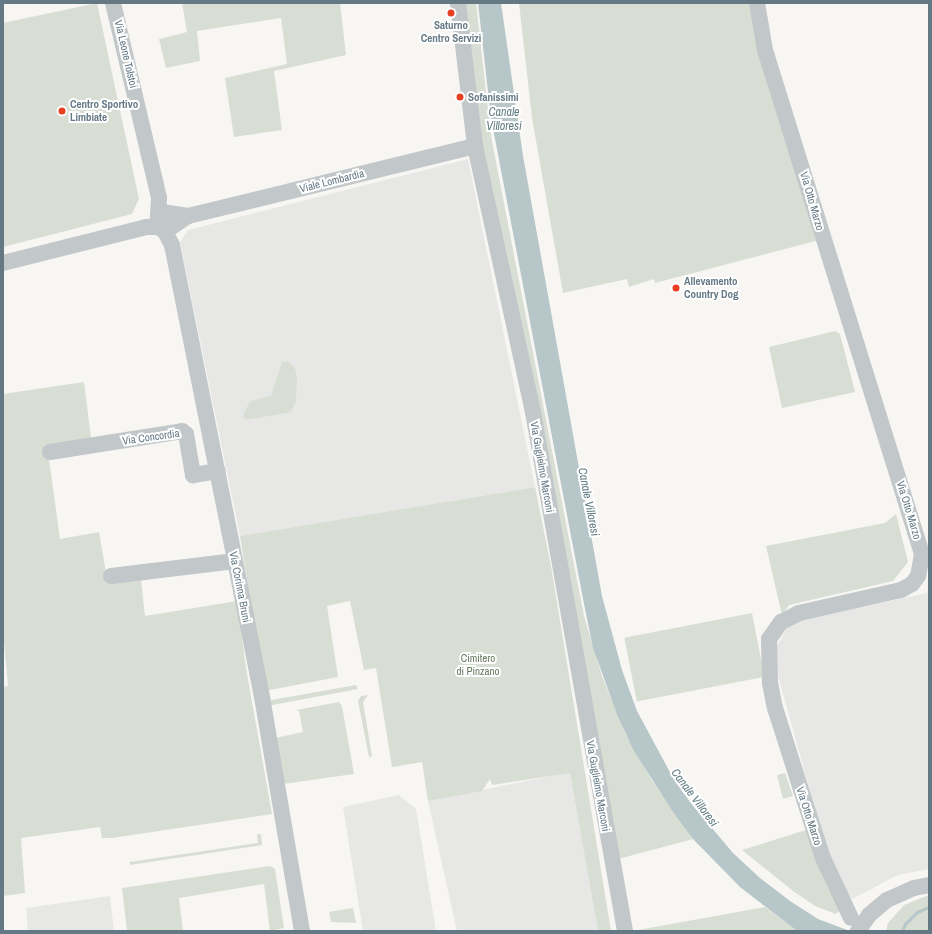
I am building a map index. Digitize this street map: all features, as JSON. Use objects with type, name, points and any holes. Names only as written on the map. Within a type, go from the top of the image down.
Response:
[{"type":"street","name":"Via Leone Tolstoi","points":[[113,3],[159,198],[166,221]]},
{"type":"street","name":"Via Guglielmo Marconi","points":[[458,3],[475,146],[535,426],[564,598],[625,931]]},
{"type":"street","name":"Via Otto Marzo","points":[[757,3],[765,50],[926,553],[918,576],[912,584],[901,590],[798,613],[781,622],[769,639],[770,683],[775,708],[823,858],[855,924]]},
{"type":"street","name":"Viale Lombardia","points":[[3,263],[166,221],[475,146]]},
{"type":"street","name":"Via Corinna Bruni","points":[[166,221],[218,471],[235,561],[288,847],[300,931]]},
{"type":"street","name":"Via Concordia","points":[[50,452],[182,431],[186,434],[193,475],[218,471]]},
{"type":"street","points":[[111,576],[235,561]]},
{"type":"street","points":[[855,924],[887,900],[914,888],[929,884]]},
{"type":"shaded area","points":[[468,159],[535,487],[240,536],[180,242],[188,230]]},
{"type":"shaded area","points":[[929,586],[929,869],[898,875],[852,899],[840,887],[819,823],[776,669],[775,649],[790,623],[927,593]]},
{"type":"shaded area","points":[[570,772],[598,931],[457,931],[428,801]]},
{"type":"shaded area","points":[[399,795],[416,809],[436,931],[363,931],[343,807]]},
{"type":"shaded area","points":[[110,896],[114,931],[28,931],[26,908]]},
{"type":"green space","name":"Centro Sportivo Limbiate","points":[[97,3],[139,199],[132,214],[3,247],[3,23]]},
{"type":"green space","points":[[182,3],[340,3],[346,55],[274,71],[282,130],[234,137],[225,78],[287,64],[281,18],[197,31],[200,61],[166,68],[159,39],[187,32]]},
{"type":"green space","points":[[463,3],[476,3],[491,136],[584,616],[602,676],[626,735],[653,782],[693,839],[622,858],[619,858],[482,157]]},
{"type":"green space","points":[[519,3],[752,3],[816,241],[655,283],[654,279],[629,287],[627,279],[563,293],[532,118]]},
{"type":"green space","points":[[835,331],[840,334],[855,392],[782,408],[769,347]]},
{"type":"green space","points":[[288,361],[295,368],[297,378],[296,401],[291,412],[245,420],[243,416],[250,401],[271,396],[282,362]]},
{"type":"green space","points":[[84,382],[91,438],[49,459],[60,539],[99,532],[107,578],[141,580],[145,616],[237,601],[246,668],[272,814],[112,838],[102,838],[100,827],[21,838],[25,893],[3,896],[3,687],[8,686],[3,631],[3,394]]},
{"type":"green space","name":"Cimitero di Pinzano","points":[[535,487],[551,566],[611,931],[598,931],[570,773],[492,785],[490,779],[482,791],[428,801],[422,762],[392,767],[376,668],[364,670],[350,601],[327,606],[338,677],[265,691],[240,536]]},
{"type":"green space","points":[[896,514],[908,562],[893,581],[789,605],[782,615],[766,546],[885,523]]},
{"type":"green space","points":[[752,613],[764,677],[637,702],[624,638]]},
{"type":"green space","points":[[356,685],[358,689],[267,706],[266,701]]},
{"type":"green space","points":[[368,695],[363,702],[372,756],[369,757],[358,701],[361,696]]},
{"type":"green space","points":[[339,702],[342,706],[354,774],[283,784],[275,738],[303,732],[299,711],[296,710]]},
{"type":"green space","points":[[785,773],[793,796],[783,799],[777,775]]},
{"type":"green space","points":[[806,830],[828,888],[838,902],[840,909],[836,914],[815,906],[793,891],[742,850]]},
{"type":"green space","points":[[257,834],[261,834],[262,845],[130,865],[130,862],[258,843]]},
{"type":"green space","points":[[270,866],[275,869],[284,928],[270,931],[264,884],[179,898],[183,931],[127,931],[122,888]]},
{"type":"green space","points":[[929,895],[929,931],[886,931],[888,923],[904,905]]},
{"type":"green space","points":[[765,907],[797,931],[638,930]]},
{"type":"green space","points":[[353,908],[356,923],[331,922],[329,912]]},
{"type":"water","name":"Canale Villoresi","points":[[478,3],[501,3],[523,156],[602,596],[622,670],[637,711],[672,776],[690,802],[733,853],[760,878],[790,901],[818,919],[850,931],[797,931],[740,887],[693,839],[673,812],[634,751],[618,717],[593,648],[585,609],[491,118]]},
{"type":"waterway","points":[[902,931],[905,924],[917,912],[929,907]]},
{"type":"place","name":"Saturno Centro Servizi","points":[[451,13]]},
{"type":"place","name":"Sofanissimi","points":[[460,97]]},
{"type":"place","name":"Centro Sportivo Limbiate","points":[[62,111]]},
{"type":"place","name":"Allevamento Country Dog","points":[[676,288]]}]
